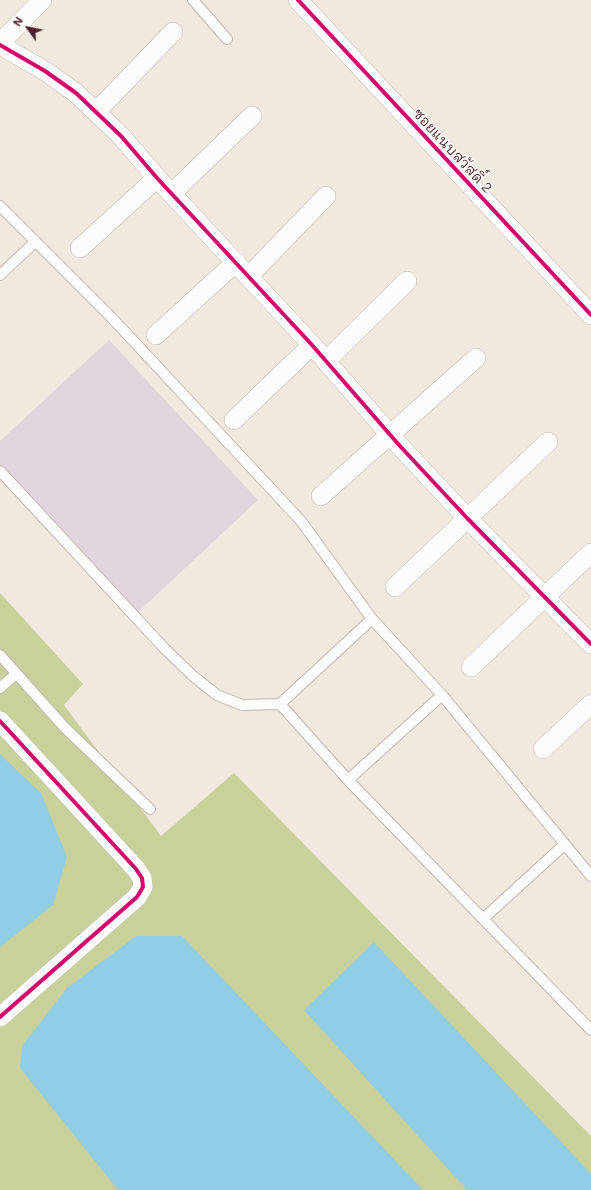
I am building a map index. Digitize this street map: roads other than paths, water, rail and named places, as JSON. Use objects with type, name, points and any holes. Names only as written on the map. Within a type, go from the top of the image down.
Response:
[{"type":"street","points":[[42,0],[0,44],[45,70],[76,93],[121,136],[157,178],[312,345],[390,436],[467,518],[514,564],[544,598],[591,644]]},
{"type":"street","name":"ซอยแนบสวัสดิ์ 2","points":[[298,0],[591,315]]},
{"type":"street","points":[[96,112],[174,32]]},
{"type":"street","points":[[172,193],[252,116]]},
{"type":"street","points":[[80,248],[157,178]]},
{"type":"street","points":[[249,276],[326,196]]},
{"type":"street","points":[[156,335],[236,262]]},
{"type":"street","points":[[326,361],[407,281]]},
{"type":"street","points":[[234,420],[312,345]]},
{"type":"street","points":[[322,496],[476,358]]},
{"type":"street","points":[[395,587],[548,442]]},
{"type":"street","points":[[471,667],[591,553]]},
{"type":"street","points":[[543,749],[591,704]]},
{"type":"street","points":[[0,721],[136,869],[142,878],[143,887],[137,897],[0,1017]]},
{"type":"lane","points":[[193,0],[227,39]]},
{"type":"lane","points":[[0,206],[112,318],[301,520],[372,619],[442,695],[591,876]]},
{"type":"lane","points":[[0,275],[35,242]]},
{"type":"lane","points":[[0,471],[165,649],[192,676],[217,695],[242,704],[280,704],[372,619]]},
{"type":"lane","points":[[0,655],[65,728],[150,809]]},
{"type":"lane","points":[[0,688],[16,674]]},
{"type":"lane","points":[[348,780],[442,695]]},
{"type":"lane","points":[[280,704],[348,780],[484,918],[591,1030]]},
{"type":"lane","points":[[484,918],[564,845]]},
{"type":"water","points":[[0,754],[41,793],[67,857],[53,905],[0,947]]},
{"type":"water","points":[[136,936],[182,936],[423,1190],[118,1190],[20,1068],[22,1046],[67,988]]},
{"type":"water","points":[[374,942],[591,1174],[591,1190],[467,1190],[304,1010]]}]
